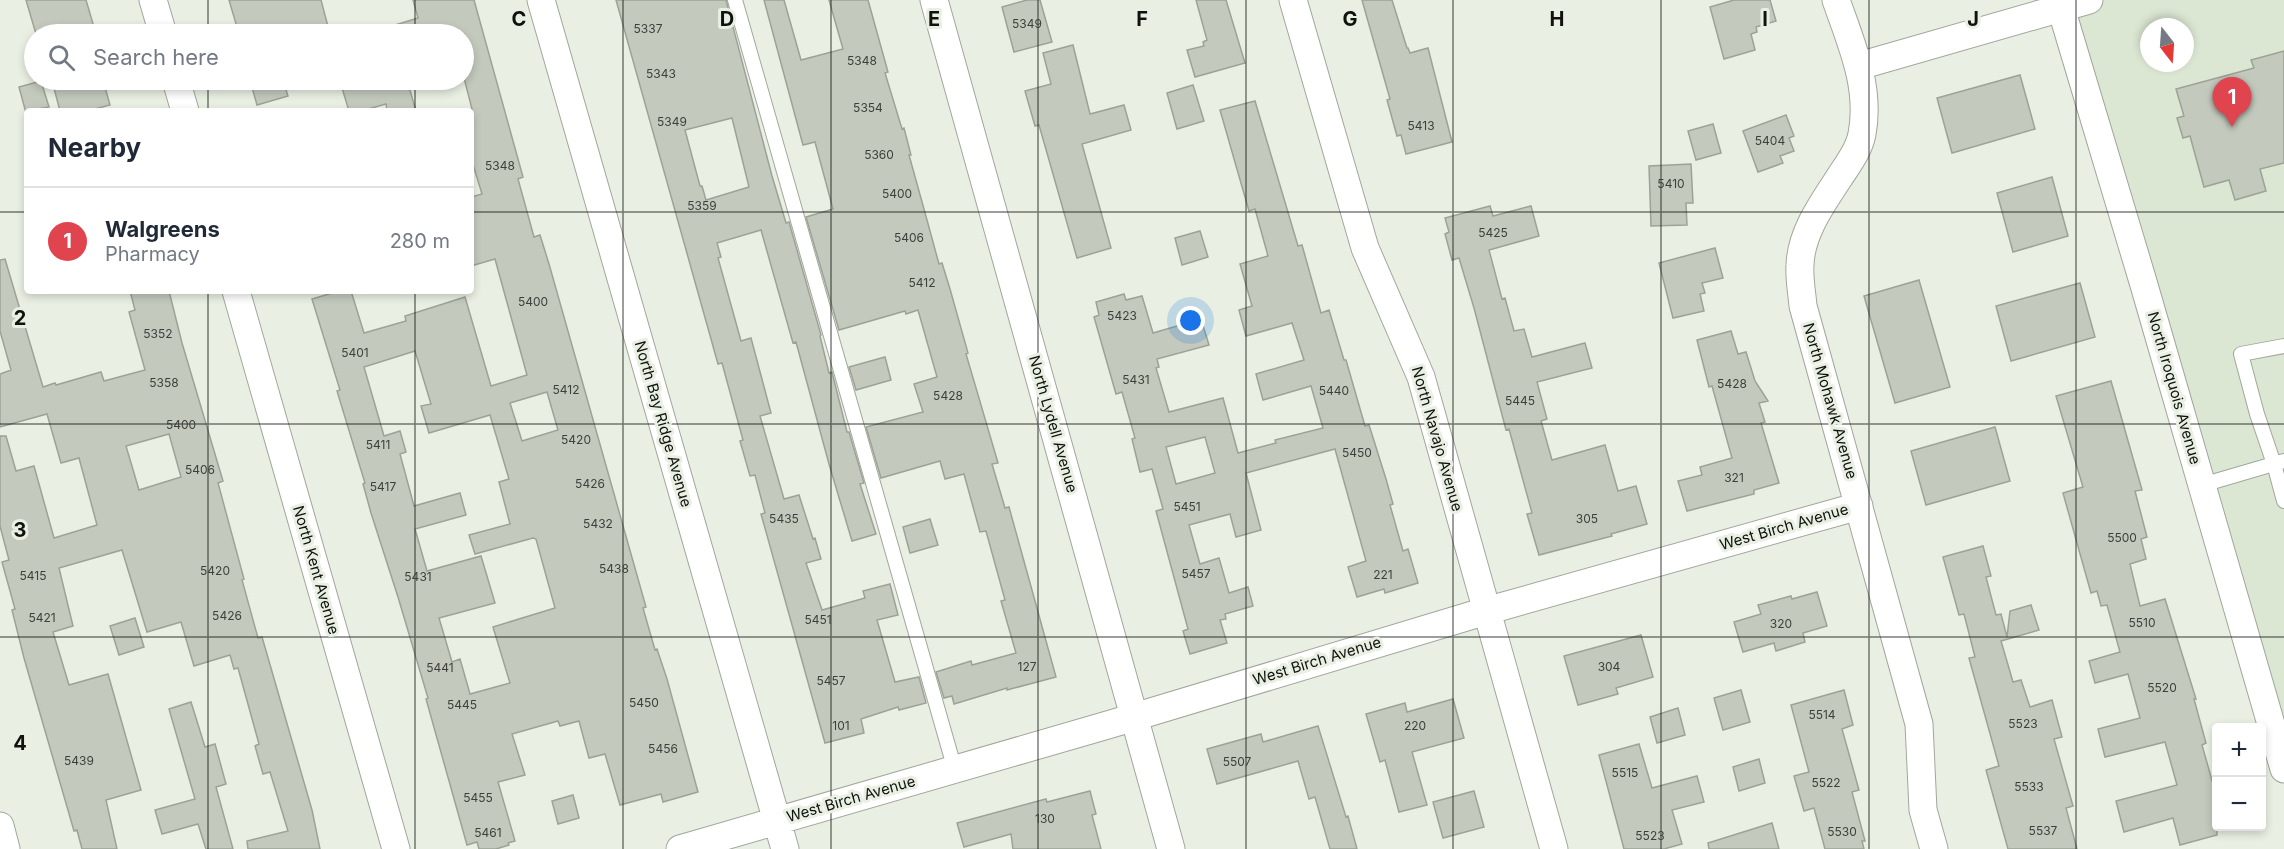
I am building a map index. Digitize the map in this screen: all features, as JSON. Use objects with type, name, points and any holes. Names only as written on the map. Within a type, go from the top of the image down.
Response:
[{"type":"street","points":[[153,0],[160,24]]},
{"type":"street","name":"North Bay Ridge Avenue","points":[[541,0],[785,849]]},
{"type":"street","name":"North Lydell Avenue","points":[[934,0],[1171,849]]},
{"type":"street","name":"North Navajo Avenue","points":[[1293,0],[1365,248],[1421,377],[1554,849]]},
{"type":"street","name":"North Mohawk Avenue","points":[[1836,0],[1859,66],[1863,88],[1864,118],[1858,148],[1821,206],[1806,236],[1800,265],[1803,306],[1919,724],[1923,810],[1934,849]]},
{"type":"street","points":[[1859,66],[2089,0]]},
{"type":"street","name":"North Iroquois Avenue","points":[[2061,8],[2284,769]]},
{"type":"street","points":[[179,90],[184,108]]},
{"type":"street","name":"North Kent Avenue","points":[[237,294],[396,849]]},
{"type":"street","name":"West Birch Avenue","points":[[680,849],[955,770],[1486,611],[1859,506]]},
{"type":"street","points":[[0,826],[6,849]]},
{"type":"lane","points":[[735,0],[955,770]]},
{"type":"lane","points":[[2284,345],[2241,354],[2257,414],[2279,462],[2284,501]]},
{"type":"lane","points":[[2202,484],[2279,462]]},
{"type":"shaded area","points":[[2033,0],[2284,0],[2284,769],[2061,8],[2037,15]]},
{"type":"building","points":[[26,0],[86,0],[93,24],[33,24]]},
{"type":"building","points":[[229,0],[321,0],[327,24],[236,24]]},
{"type":"building","points":[[413,0],[474,0],[523,177],[518,179],[534,237],[540,235],[549,264],[646,607],[643,608],[655,650],[657,649],[667,679],[698,792],[663,802],[661,794],[620,805],[605,754],[589,758],[579,721],[560,726],[558,721],[512,734],[525,775],[498,782],[515,841],[496,849],[479,849],[477,842],[467,845],[426,699],[428,698],[371,513],[363,484],[365,483],[337,391],[340,390],[312,299],[329,294],[352,294],[364,333],[406,321],[405,316],[465,297],[491,386],[527,375],[495,259],[474,265],[474,196],[482,194],[474,168],[474,108],[472,108],[467,90],[474,90],[474,24],[398,24],[418,18]],"holes":[[[415,351],[431,404],[421,406],[429,433],[490,415],[509,479],[499,482],[510,524],[469,535],[475,554],[536,539],[555,608],[493,627],[510,683],[470,694],[460,659],[452,662],[439,618],[495,603],[481,556],[427,571],[415,529],[466,515],[460,493],[414,506],[400,454],[406,452],[400,431],[384,436],[364,367]],[[547,392],[558,430],[522,441],[510,403]]]},
{"type":"building","points":[[616,0],[726,0],[772,176],[786,223],[789,222],[821,335],[829,373],[832,372],[847,432],[849,432],[864,483],[860,484],[876,534],[852,541],[796,342],[793,343],[761,230],[717,243],[721,257],[718,258],[741,341],[751,338],[771,413],[760,416],[784,499],[799,495],[813,539],[815,538],[821,559],[806,563],[822,610],[865,598],[863,591],[890,584],[898,615],[877,620],[895,682],[919,677],[926,703],[899,710],[898,707],[861,719],[864,733],[825,743],[761,514],[765,513],[755,475],[750,476],[740,441],[743,440],[722,363],[718,364]],"holes":[[[732,118],[749,187],[706,200],[685,130]]]},
{"type":"building","points":[[764,0],[784,0],[801,60],[843,49],[829,0],[868,0],[888,72],[885,73],[902,129],[904,128],[911,155],[909,155],[939,264],[942,263],[950,289],[968,353],[966,354],[998,463],[992,464],[1005,508],[1009,507],[1056,677],[1007,690],[1007,688],[954,704],[952,696],[944,698],[936,672],[971,661],[972,665],[1016,653],[1001,601],[1005,600],[986,531],[980,532],[964,474],[945,479],[940,461],[881,478],[866,427],[923,412],[914,384],[937,377],[918,310],[906,314],[905,311],[839,330],[806,217],[833,209],[815,142],[803,145]]},
{"type":"building","points":[[1027,0],[1040,0],[1052,42],[1014,52],[1002,7]]},
{"type":"building","points":[[1196,0],[1226,0],[1245,63],[1195,77],[1187,50],[1204,46],[1203,42],[1207,40]]},
{"type":"building","points":[[1362,0],[1392,0],[1410,53],[1428,48],[1452,142],[1406,154],[1401,135],[1397,136],[1387,100],[1390,99]]},
{"type":"building","points":[[1734,0],[1770,0],[1776,21],[1756,27],[1757,32],[1751,34],[1755,50],[1724,59],[1710,7]]},
{"type":"building","points":[[1073,45],[1090,114],[1124,105],[1131,130],[1082,144],[1111,248],[1077,258],[1039,125],[1035,126],[1025,91],[1051,84],[1043,53]]},
{"type":"building","points":[[2284,51],[2284,163],[2260,169],[2266,191],[2235,200],[2229,180],[2204,187],[2190,136],[2183,138],[2177,118],[2184,116],[2176,89],[2254,68],[2251,60]]},
{"type":"building","points":[[2020,75],[2035,129],[1952,153],[1937,98]]},
{"type":"building","points":[[1193,85],[1204,121],[1177,129],[1167,93]]},
{"type":"building","points":[[24,86],[24,90],[44,90],[49,107],[25,108],[19,87]]},
{"type":"building","points":[[55,90],[106,90],[110,105],[98,108],[59,108]]},
{"type":"building","points":[[253,90],[286,90],[288,96],[257,105]]},
{"type":"building","points":[[343,90],[410,90],[415,108],[387,108],[386,104],[372,108],[348,108]]},
{"type":"building","points":[[1255,101],[1298,246],[1302,245],[1321,313],[1329,310],[1365,426],[1369,425],[1386,479],[1393,504],[1390,505],[1403,551],[1408,549],[1418,583],[1385,593],[1384,589],[1357,597],[1348,567],[1366,561],[1335,449],[1246,473],[1261,530],[1236,537],[1230,514],[1189,525],[1200,564],[1219,558],[1229,593],[1248,587],[1253,606],[1225,614],[1226,619],[1220,620],[1227,643],[1190,654],[1183,631],[1188,629],[1156,511],[1163,509],[1152,469],[1140,472],[1132,439],[1135,438],[1122,392],[1116,394],[1094,317],[1099,315],[1096,302],[1124,294],[1126,300],[1142,296],[1153,333],[1201,319],[1209,345],[1157,359],[1159,367],[1156,368],[1169,412],[1223,398],[1238,453],[1276,443],[1275,440],[1323,428],[1311,386],[1263,400],[1256,374],[1304,360],[1292,323],[1246,336],[1239,310],[1252,306],[1240,264],[1268,256],[1255,209],[1249,211],[1220,110]],"holes":[[[1205,437],[1215,473],[1176,484],[1166,447]]]},
{"type":"building","points":[[1786,115],[1794,136],[1789,138],[1794,151],[1780,156],[1783,163],[1758,172],[1743,131]]},
{"type":"building","points":[[1713,124],[1721,153],[1696,160],[1688,131]]},
{"type":"building","points":[[1691,164],[1693,203],[1686,203],[1687,225],[1651,226],[1649,166]]},
{"type":"building","points":[[2052,177],[2068,236],[2013,252],[1997,193]]},
{"type":"building","points":[[1490,206],[1493,216],[1531,206],[1539,236],[1489,250],[1502,299],[1505,298],[1514,331],[1524,329],[1532,357],[1585,343],[1592,368],[1537,382],[1547,419],[1541,421],[1552,460],[1605,445],[1618,491],[1636,486],[1647,524],[1611,534],[1612,536],[1539,555],[1527,514],[1532,513],[1509,429],[1506,430],[1474,308],[1459,258],[1452,260],[1445,234],[1449,232],[1445,218]]},
{"type":"building","points":[[1200,231],[1208,257],[1182,265],[1175,238]]},
{"type":"building","points":[[1715,248],[1723,278],[1702,283],[1705,293],[1700,294],[1704,311],[1673,318],[1659,263]]},
{"type":"building","points":[[5,259],[43,387],[101,372],[104,381],[145,370],[129,312],[135,310],[131,294],[170,294],[223,481],[218,483],[244,579],[242,580],[258,638],[262,637],[312,810],[320,849],[248,849],[247,841],[288,831],[270,772],[263,774],[255,746],[259,744],[238,668],[234,669],[230,655],[194,666],[181,622],[147,632],[122,550],[59,568],[73,626],[53,632],[69,685],[108,674],[141,790],[106,800],[117,849],[82,849],[77,830],[74,831],[24,658],[12,610],[15,609],[2,562],[9,560],[0,526],[0,436],[6,436],[16,471],[34,466],[54,538],[97,525],[79,458],[61,463],[47,414],[0,427],[0,374],[11,370],[0,331],[0,260]],"holes":[[[169,434],[181,477],[139,490],[126,446]]]},
{"type":"building","points":[[1919,280],[1950,387],[1895,403],[1864,296]]},
{"type":"building","points":[[2080,283],[2095,337],[2011,361],[1996,306]]},
{"type":"building","points":[[1731,331],[1738,354],[1746,352],[1755,381],[1768,401],[1759,403],[1765,422],[1761,423],[1779,483],[1754,490],[1754,494],[1687,511],[1678,481],[1702,475],[1700,467],[1732,458],[1712,386],[1709,387],[1697,340]]},
{"type":"building","points":[[885,357],[891,380],[856,390],[849,367]]},
{"type":"building","points":[[2111,381],[2142,490],[2135,491],[2147,537],[2141,539],[2146,559],[2130,564],[2140,606],[2165,599],[2196,699],[2194,699],[2206,743],[2202,745],[2212,780],[2212,831],[2217,831],[2217,835],[2180,845],[2173,818],[2124,832],[2116,801],[2177,785],[2165,742],[2105,757],[2098,729],[2140,718],[2128,674],[2095,683],[2089,661],[2120,652],[2107,605],[2101,606],[2097,591],[2091,593],[2063,493],[2083,487],[2056,396]]},
{"type":"building","points":[[1995,427],[2010,481],[1926,505],[1911,451]]},
{"type":"building","points":[[930,519],[938,545],[910,553],[903,527]]},
{"type":"building","points":[[1983,546],[1991,576],[1986,577],[1996,615],[2001,614],[2007,637],[2010,611],[2031,605],[2039,630],[2001,641],[2013,682],[2021,680],[2030,707],[2052,700],[2062,737],[2054,739],[2073,806],[2066,808],[2077,849],[2008,849],[1986,770],[1999,766],[1969,658],[1975,657],[1964,614],[1959,615],[1943,557]]},
{"type":"building","points":[[1817,592],[1827,626],[1803,633],[1805,642],[1776,651],[1774,643],[1743,652],[1734,622],[1761,614],[1758,605]]},
{"type":"building","points":[[135,618],[144,647],[119,655],[110,626]]},
{"type":"building","points":[[1641,635],[1653,677],[1616,688],[1618,694],[1578,705],[1564,656]]},
{"type":"building","points":[[1741,690],[1750,722],[1723,730],[1714,698]]},
{"type":"building","points":[[1844,690],[1853,725],[1842,729],[1859,790],[1852,792],[1865,841],[1862,841],[1864,849],[1825,849],[1814,808],[1804,811],[1794,776],[1809,772],[1791,705]]},
{"type":"building","points":[[1453,699],[1464,738],[1412,752],[1427,805],[1399,812],[1385,760],[1380,762],[1366,714],[1405,703],[1407,712]]},
{"type":"building","points":[[191,702],[205,747],[215,744],[226,784],[216,787],[233,849],[206,849],[198,824],[162,834],[155,810],[195,799],[169,709]]},
{"type":"building","points":[[1678,708],[1685,735],[1657,743],[1650,717]]},
{"type":"building","points":[[1318,726],[1357,849],[1330,849],[1315,797],[1309,799],[1298,761],[1217,784],[1207,749],[1261,734],[1263,742]]},
{"type":"building","points":[[1639,744],[1652,788],[1697,776],[1704,802],[1672,810],[1682,844],[1664,849],[1624,849],[1599,755]]},
{"type":"building","points":[[1759,759],[1765,783],[1739,791],[1733,767]]},
{"type":"building","points":[[1090,791],[1096,814],[1092,815],[1101,849],[1013,849],[1011,834],[964,847],[957,823],[1046,799],[1047,802]]},
{"type":"building","points":[[1474,791],[1484,827],[1443,838],[1433,802]]},
{"type":"building","points":[[573,795],[579,818],[558,824],[552,801]]},
{"type":"building","points":[[1772,823],[1779,849],[1709,849],[1708,843]]},
{"type":"place","name":"Walgreens","points":[[2232,127]]}]
